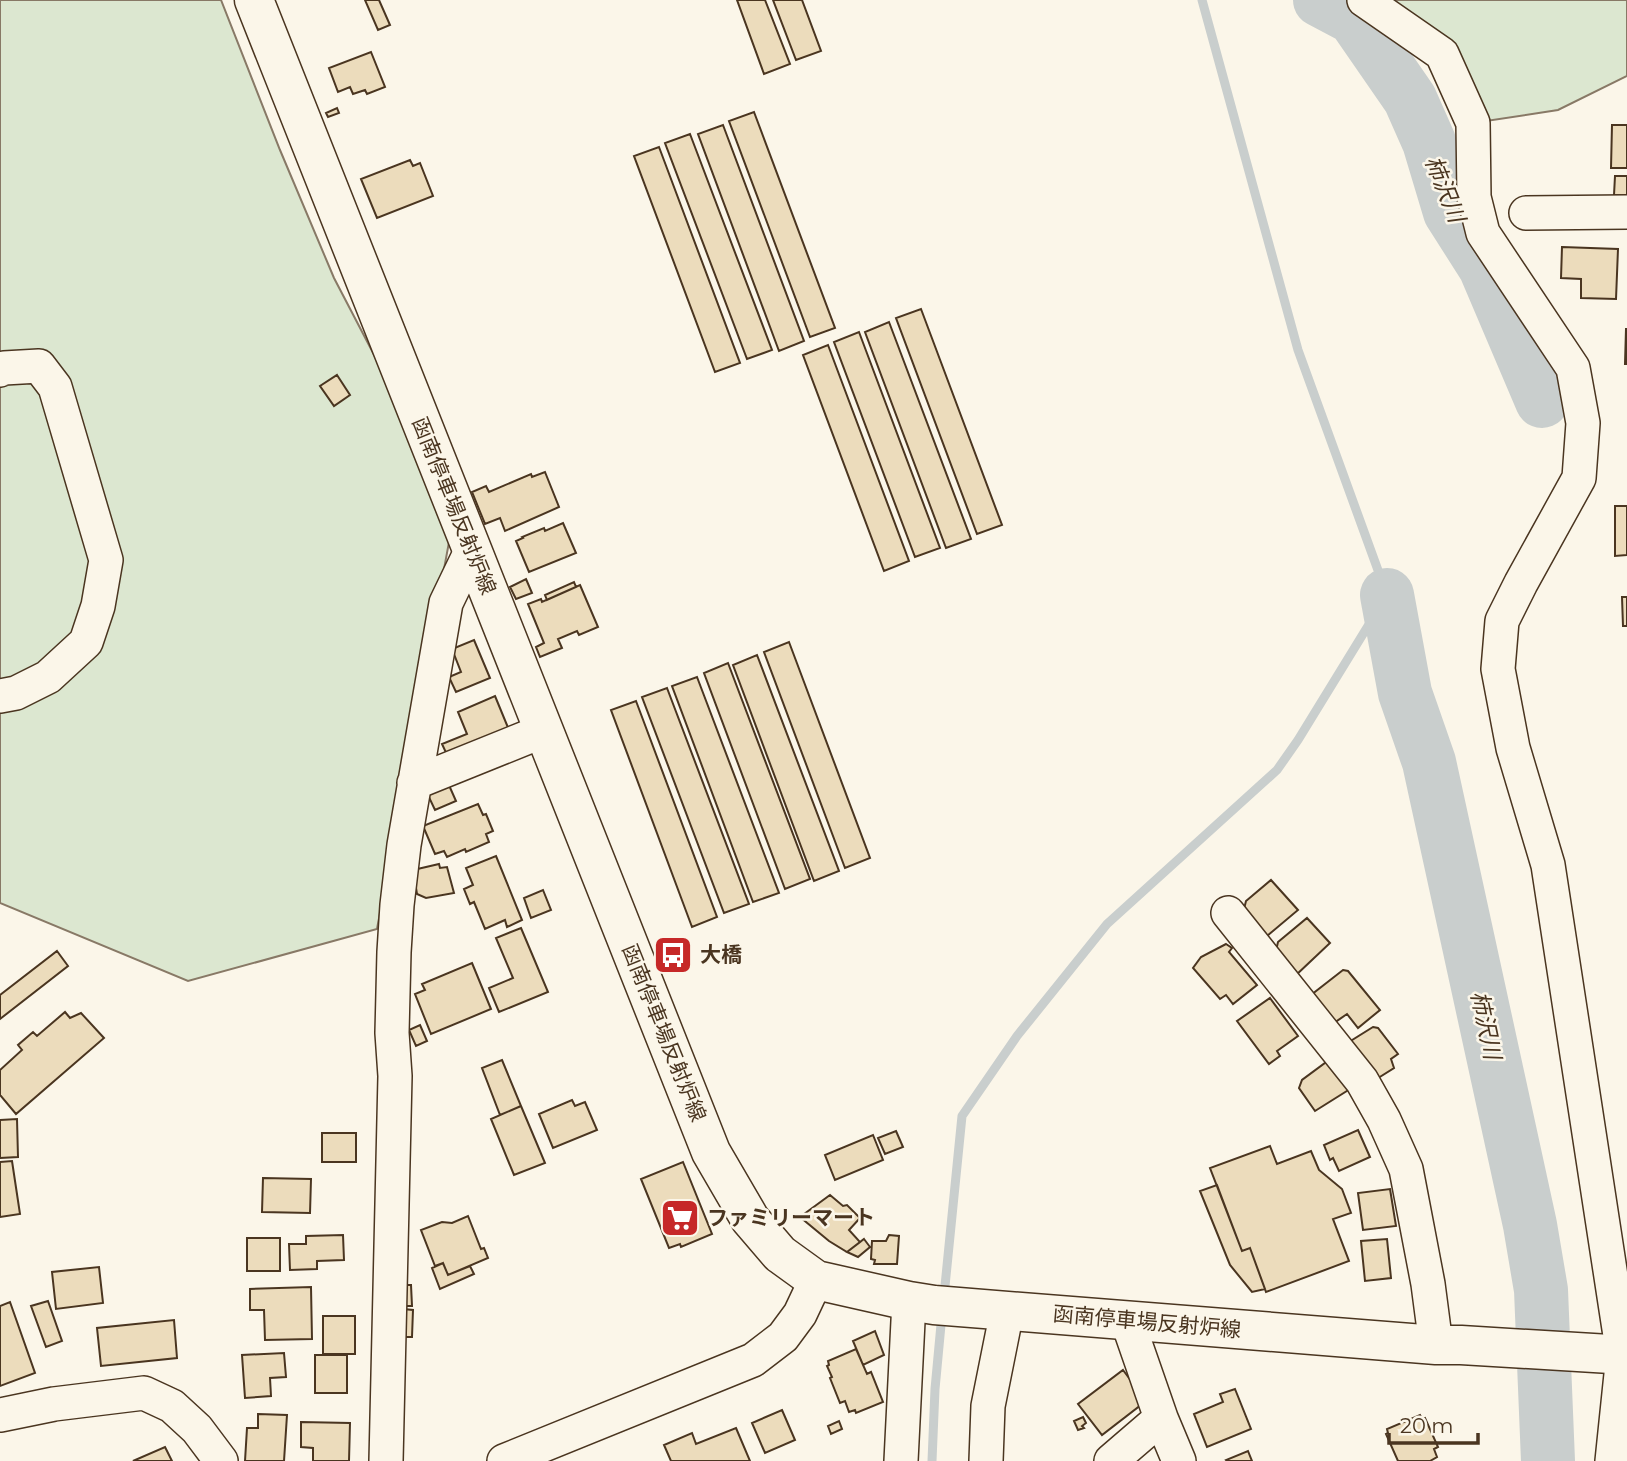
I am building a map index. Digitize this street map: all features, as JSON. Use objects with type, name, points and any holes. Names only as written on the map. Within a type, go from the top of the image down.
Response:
[{"type":"main road","name":"函南停車場反射炉線","points":[[254,0],[711,1152],[750,1219],[780,1254],[816,1280],[921,1303],[1448,1345],[1621,1355]]},
{"type":"street","points":[[1364,0],[1442,54],[1473,123],[1474,197],[1483,233],[1573,368],[1583,423],[1579,478],[1502,621],[1499,669],[1513,748],[1548,865],[1621,1355],[1612,1461]]},
{"type":"street","points":[[1526,213],[1627,212]]},
{"type":"street","points":[[0,370],[38,366],[55,387],[106,560],[98,606],[86,642],[48,677],[16,693],[0,696]]},
{"type":"street","points":[[386,1461],[395,1076],[392,1033],[397,905],[414,783],[446,603],[471,550]]},
{"type":"street","points":[[414,783],[543,731]]},
{"type":"street","points":[[1228,913],[1362,1081],[1401,1155],[1406,1169],[1427,1284],[1448,1345]]},
{"type":"street","points":[[504,1461],[753,1360],[783,1337],[800,1314],[816,1280]]},
{"type":"street","points":[[901,1461],[921,1303]]},
{"type":"street","points":[[986,1461],[988,1406],[1002,1310]]},
{"type":"street","points":[[1127,1320],[1179,1461]]},
{"type":"street","points":[[0,1415],[144,1393],[172,1406],[197,1429],[221,1461]]},
{"type":"street","points":[[1111,1461],[1161,1418]]},
{"type":"green space","points":[[0,0],[221,0],[334,278],[455,510],[377,929],[188,981],[0,903]]},
{"type":"green space","points":[[1395,0],[1627,0],[1627,76],[1558,110],[1473,123]]},
{"type":"building","points":[[365,0],[379,0],[390,25],[378,30]]},
{"type":"building","points":[[737,0],[765,0],[790,64],[764,74]]},
{"type":"building","points":[[773,0],[802,0],[821,51],[796,60]]},
{"type":"building","points":[[371,52],[385,87],[367,94],[365,90],[353,94],[350,87],[338,92],[329,68]]},
{"type":"building","points":[[337,108],[339,113],[328,117],[326,113]]},
{"type":"building","points":[[754,112],[835,328],[810,337],[729,121]]},
{"type":"building","points":[[723,125],[804,341],[779,351],[698,134]]},
{"type":"building","points":[[1612,125],[1627,125],[1627,168],[1611,168]]},
{"type":"building","points":[[690,134],[772,350],[747,359],[665,143]]},
{"type":"building","points":[[659,147],[740,363],[715,372],[634,156]]},
{"type":"building","points":[[410,160],[413,166],[420,163],[433,196],[377,218],[361,179]]},
{"type":"building","points":[[1615,176],[1627,176],[1627,196],[1614,195]]},
{"type":"building","points":[[1562,247],[1618,249],[1616,299],[1581,298],[1581,279],[1561,278]]},
{"type":"building","points":[[921,309],[1002,525],[977,534],[896,318]]},
{"type":"building","points":[[889,322],[971,539],[946,548],[865,332]]},
{"type":"building","points":[[1626,329],[1627,364],[1625,364]]},
{"type":"building","points":[[859,332],[940,548],[915,557],[834,342]]},
{"type":"building","points":[[828,345],[909,561],[884,571],[803,355]]},
{"type":"building","points":[[337,375],[350,395],[334,406],[320,386]]},
{"type":"building","points":[[545,472],[559,507],[505,531],[500,518],[485,524],[472,492],[486,486],[489,492],[531,474],[532,477]]},
{"type":"building","points":[[1615,506],[1627,506],[1627,555],[1615,556]]},
{"type":"building","points":[[563,523],[576,553],[529,572],[516,541],[544,528],[545,531]]},
{"type":"building","points":[[526,579],[532,593],[516,599],[510,587]]},
{"type":"building","points":[[574,582],[576,587],[547,600],[545,595]]},
{"type":"building","points":[[580,585],[598,627],[579,635],[577,631],[558,639],[562,648],[540,657],[536,647],[544,643],[528,604],[541,599],[542,602]]},
{"type":"building","points":[[1622,597],[1627,597],[1627,626],[1623,626]]},
{"type":"building","points":[[474,640],[490,678],[456,692],[449,677],[461,672],[452,649]]},
{"type":"building","points":[[789,642],[870,858],[845,868],[764,652]]},
{"type":"building","points":[[757,655],[839,871],[814,881],[733,665]]},
{"type":"building","points":[[728,663],[810,879],[785,889],[704,673]]},
{"type":"building","points":[[697,677],[779,893],[753,902],[672,686]]},
{"type":"building","points":[[667,688],[749,904],[724,913],[642,697]]},
{"type":"building","points":[[495,696],[509,730],[448,757],[442,744],[467,734],[458,712]]},
{"type":"building","points":[[636,701],[717,917],[692,927],[611,710]]},
{"type":"building","points":[[448,783],[456,801],[435,810],[427,793]]},
{"type":"building","points":[[478,804],[483,815],[486,814],[493,831],[486,834],[489,842],[447,857],[444,851],[435,854],[423,826]]},
{"type":"building","points":[[496,856],[522,920],[507,927],[505,920],[485,929],[474,902],[470,904],[464,889],[473,885],[466,868]]},
{"type":"building","points":[[439,864],[440,868],[447,867],[454,893],[426,898],[417,894],[413,870]]},
{"type":"building","points":[[1271,880],[1298,910],[1267,936],[1244,909],[1246,901]]},
{"type":"building","points":[[543,890],[551,910],[531,918],[524,898]]},
{"type":"building","points":[[1307,918],[1330,943],[1295,976],[1275,955],[1278,942]]},
{"type":"building","points":[[521,928],[548,992],[499,1012],[489,988],[513,978],[496,938]]},
{"type":"building","points":[[1226,944],[1232,948],[1229,952],[1257,985],[1233,1004],[1226,995],[1220,999],[1193,968],[1201,957]]},
{"type":"building","points":[[57,951],[68,966],[0,1019],[0,995]]},
{"type":"building","points":[[472,963],[491,1009],[431,1034],[415,994],[425,990],[422,984]]},
{"type":"building","points":[[1343,970],[1348,971],[1380,1010],[1358,1028],[1347,1014],[1331,1025],[1311,995]]},
{"type":"building","points":[[1270,998],[1298,1036],[1277,1051],[1280,1056],[1269,1064],[1237,1021]]},
{"type":"building","points":[[65,1012],[70,1018],[81,1013],[104,1038],[16,1114],[0,1095],[0,1070],[22,1050],[18,1045],[33,1032],[37,1036]]},
{"type":"building","points":[[420,1025],[427,1041],[416,1046],[409,1030]]},
{"type":"building","points":[[1373,1027],[1378,1028],[1398,1054],[1391,1059],[1394,1068],[1375,1080],[1349,1042]]},
{"type":"building","points":[[502,1060],[521,1106],[500,1115],[482,1068]]},
{"type":"building","points":[[1329,1060],[1350,1089],[1315,1111],[1299,1088],[1302,1080]]},
{"type":"building","points":[[572,1100],[575,1106],[585,1102],[597,1130],[553,1148],[539,1114]]},
{"type":"building","points":[[521,1106],[545,1163],[514,1175],[491,1119]]},
{"type":"building","points":[[17,1119],[18,1157],[0,1158],[0,1120]]},
{"type":"building","points":[[1358,1130],[1370,1157],[1339,1171],[1333,1158],[1330,1160],[1324,1145]]},
{"type":"building","points":[[896,1131],[903,1147],[885,1154],[878,1138]]},
{"type":"building","points":[[322,1133],[356,1133],[356,1162],[322,1162]]},
{"type":"building","points":[[873,1135],[883,1160],[835,1180],[825,1155]]},
{"type":"building","points":[[1270,1146],[1277,1164],[1311,1151],[1319,1170],[1342,1189],[1351,1213],[1333,1219],[1349,1261],[1266,1292],[1250,1248],[1242,1251],[1210,1168]]},
{"type":"building","points":[[12,1161],[20,1214],[0,1217],[0,1162]]},
{"type":"building","points":[[683,1162],[712,1234],[681,1247],[680,1244],[669,1248],[641,1179]]},
{"type":"building","points":[[263,1178],[311,1179],[310,1213],[262,1212]]},
{"type":"building","points":[[1217,1185],[1242,1251],[1250,1248],[1265,1289],[1252,1292],[1230,1265],[1200,1191]]},
{"type":"building","points":[[1390,1189],[1396,1226],[1363,1230],[1358,1193]]},
{"type":"building","points":[[830,1195],[843,1206],[847,1205],[860,1218],[849,1230],[860,1242],[847,1252],[800,1217]]},
{"type":"building","points":[[468,1216],[481,1249],[484,1248],[488,1258],[448,1275],[443,1263],[435,1266],[421,1230],[442,1222],[452,1223]]},
{"type":"building","points":[[343,1235],[344,1260],[317,1261],[317,1269],[290,1270],[289,1244],[306,1244],[306,1236]]},
{"type":"building","points":[[889,1235],[899,1236],[897,1264],[874,1264],[875,1260],[871,1259],[872,1241],[886,1241]]},
{"type":"building","points":[[247,1238],[280,1238],[280,1271],[247,1271]]},
{"type":"building","points":[[864,1239],[870,1247],[858,1257],[847,1252]]},
{"type":"building","points":[[1387,1239],[1391,1278],[1365,1281],[1361,1241]]},
{"type":"building","points":[[443,1263],[448,1275],[470,1266],[474,1274],[440,1289],[432,1268]]},
{"type":"building","points":[[99,1267],[103,1303],[56,1309],[52,1272]]},
{"type":"building","points":[[401,1285],[411,1285],[412,1306],[402,1306]]},
{"type":"building","points":[[311,1287],[312,1339],[265,1340],[264,1310],[250,1310],[250,1289]]},
{"type":"building","points":[[48,1301],[62,1341],[46,1347],[31,1306]]},
{"type":"building","points":[[10,1302],[35,1373],[0,1386],[0,1306]]},
{"type":"building","points":[[403,1309],[413,1310],[412,1337],[402,1337]]},
{"type":"building","points":[[323,1316],[355,1316],[355,1354],[323,1354]]},
{"type":"building","points":[[174,1320],[177,1358],[101,1366],[97,1328]]},
{"type":"building","points":[[875,1331],[884,1355],[863,1365],[853,1341]]},
{"type":"building","points":[[856,1349],[867,1374],[871,1372],[883,1402],[856,1413],[855,1410],[849,1412],[845,1401],[840,1403],[827,1366],[828,1361]]},
{"type":"building","points":[[284,1353],[286,1377],[270,1378],[271,1396],[245,1398],[242,1355]]},
{"type":"building","points":[[315,1355],[347,1355],[347,1393],[315,1393]]},
{"type":"building","points":[[1123,1370],[1146,1401],[1102,1435],[1078,1404]]},
{"type":"building","points":[[1235,1389],[1251,1429],[1207,1447],[1194,1414],[1223,1402],[1220,1394]]},
{"type":"building","points":[[782,1410],[795,1440],[765,1453],[752,1423]]},
{"type":"building","points":[[258,1414],[287,1415],[284,1461],[245,1461],[247,1428],[258,1428]]},
{"type":"building","points":[[1420,1415],[1422,1419],[1425,1418],[1438,1447],[1434,1449],[1437,1457],[1430,1461],[1398,1461],[1386,1434],[1387,1429]]},
{"type":"building","points":[[1083,1417],[1086,1423],[1082,1426],[1084,1428],[1078,1430],[1074,1421]]},
{"type":"building","points":[[839,1421],[842,1429],[831,1434],[828,1426]]},
{"type":"building","points":[[301,1422],[350,1423],[349,1461],[313,1461],[313,1448],[301,1447]]},
{"type":"building","points":[[736,1428],[750,1461],[671,1461],[664,1445],[692,1433],[696,1444]]},
{"type":"building","points":[[165,1447],[172,1461],[133,1461]]},
{"type":"building","points":[[1248,1451],[1252,1461],[1226,1460]]},
{"type":"waterway","points":[[944,1296],[962,1116],[1017,1036],[1107,924],[1277,770],[1387,595],[1298,350],[1202,0]]},
{"type":"waterway","name":"柿沢川","points":[[1320,0],[1354,18],[1410,99],[1429,142],[1450,212],[1485,267],[1542,401]]},
{"type":"waterway","name":"柿沢川","points":[[1387,595],[1405,693],[1429,762],[1530,1225],[1541,1290],[1548,1461]]},
{"type":"waterway","points":[[932,1461],[942,1314]]},
{"type":"place","name":"大橋","points":[[673,955]]},
{"type":"place","name":"ファミリーマート","points":[[680,1218]]}]
